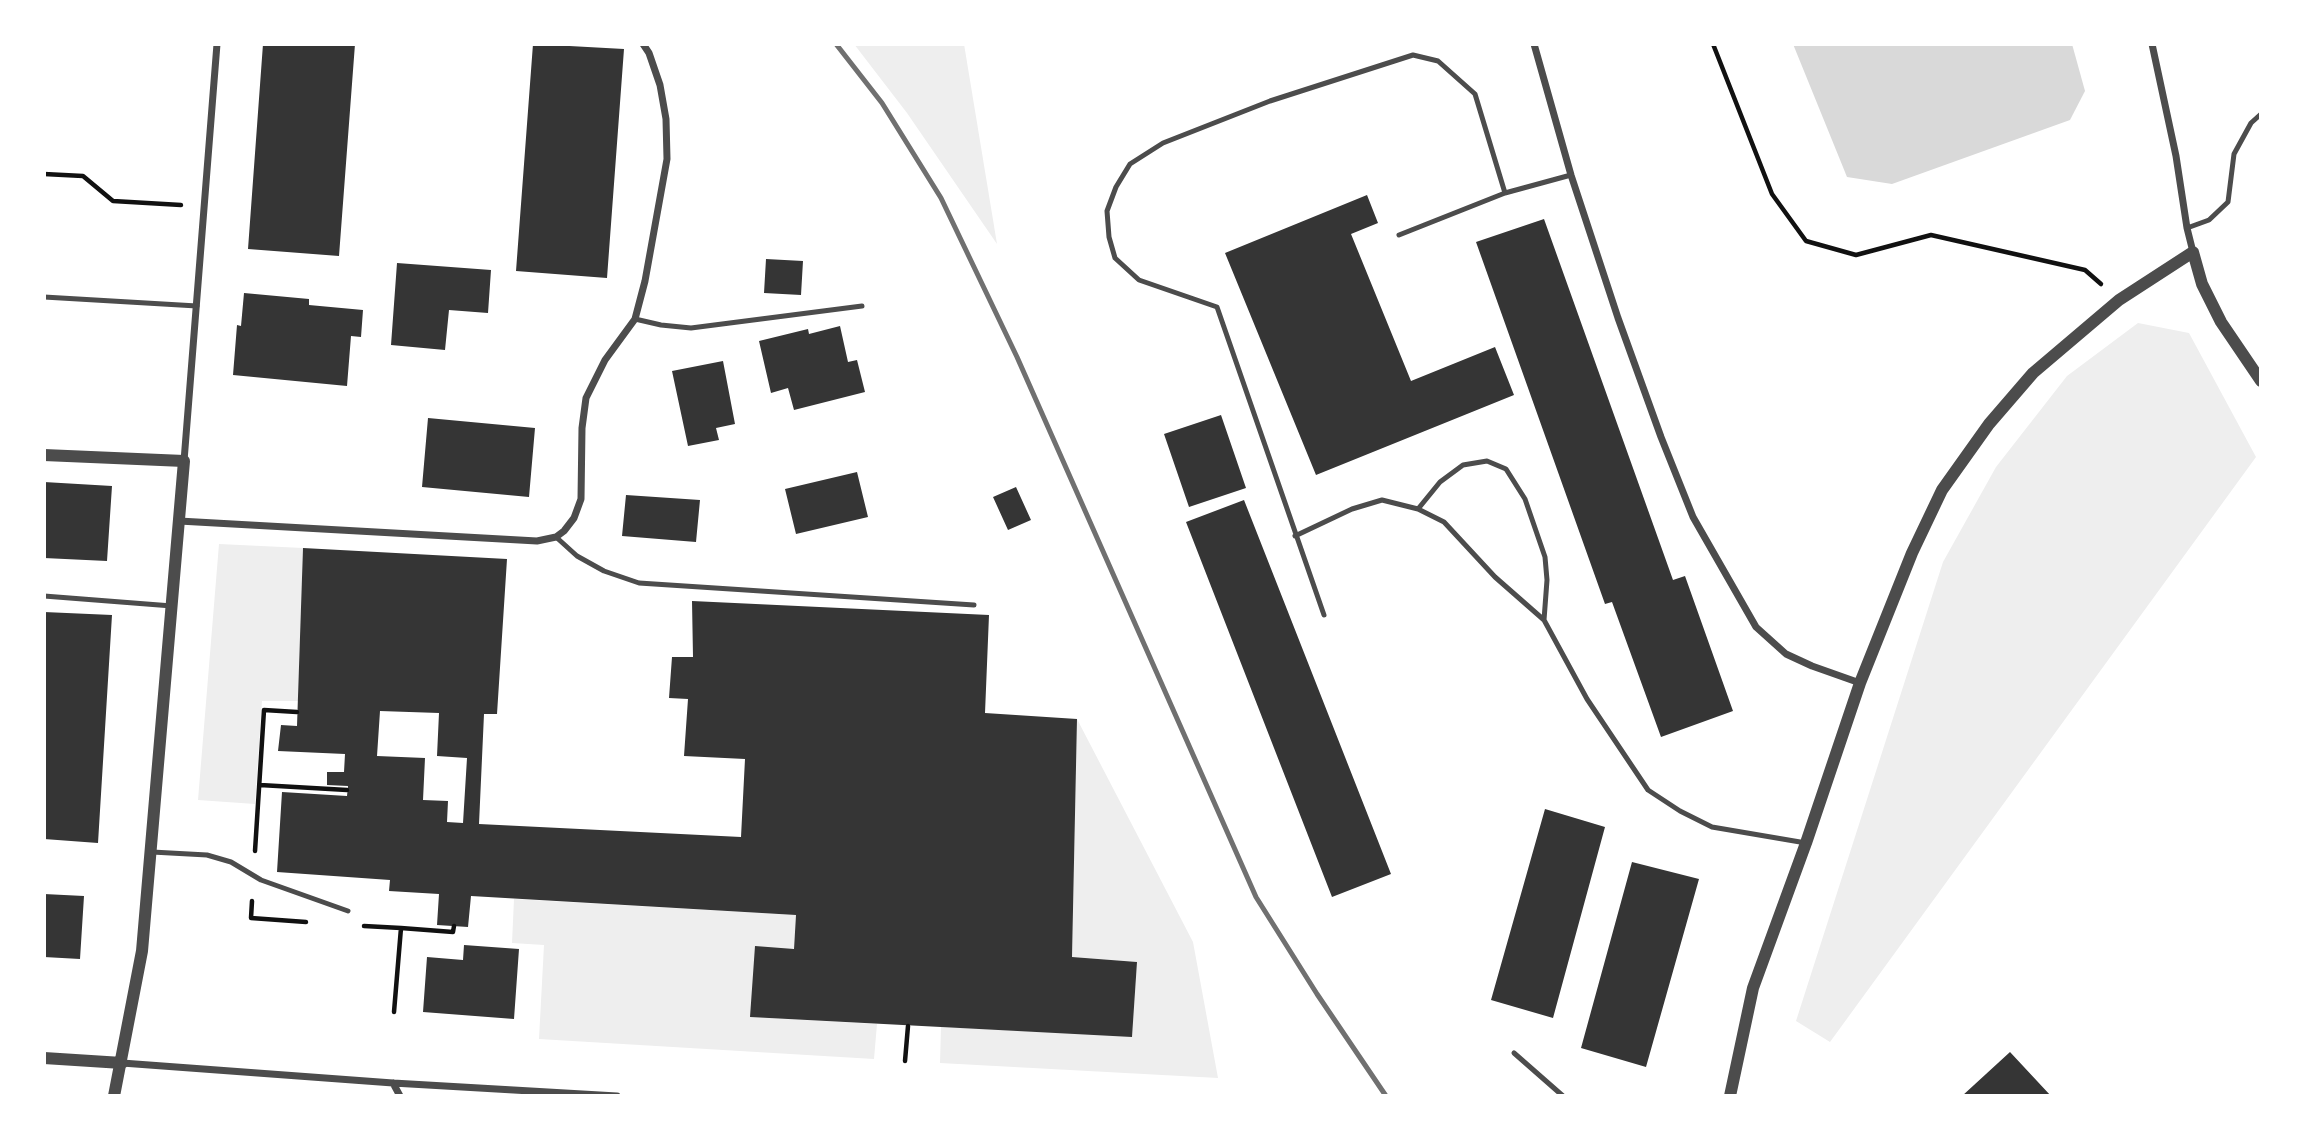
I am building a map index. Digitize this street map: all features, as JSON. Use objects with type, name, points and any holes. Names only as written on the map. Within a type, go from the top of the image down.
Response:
[{"type":"street","points":[[114,1096],[142,951],[218,44]]},
{"type":"street","points":[[179,521],[537,541],[556,537],[565,531],[574,518],[581,499],[582,428],[586,398],[605,360],[635,319],[645,281],[667,159],[667,119],[660,85],[649,52],[643,44]]},
{"type":"street","points":[[1534,44],[1571,175],[1618,318],[1693,517],[1756,627],[1786,654],[1812,667],[1860,683]]},
{"type":"street","points":[[2152,44],[2176,156],[2187,228],[2203,284],[2221,322],[2261,381]]},
{"type":"street","points":[[1730,1096],[1753,988],[1860,683],[1912,553],[1942,490],[1989,425],[2033,373],[2119,300],[2193,251]]},
{"type":"street","points":[[44,454],[184,461]]},
{"type":"street","points":[[44,1058],[618,1096]]},
{"type":"street","points":[[393,1083],[400,1096]]},
{"type":"lane","points":[[1324,615],[1217,307],[1139,280],[1115,258],[1109,237],[1107,211],[1116,187],[1130,164],[1163,143],[1270,101],[1413,55],[1438,61],[1475,94],[1505,193]]},
{"type":"lane","points":[[2187,228],[2209,220],[2228,202],[2234,154],[2251,123],[2261,114]]},
{"type":"lane","points":[[1399,235],[1505,193],[1571,175]]},
{"type":"lane","points":[[44,297],[197,306]]},
{"type":"lane","points":[[635,319],[691,328],[862,306]]},
{"type":"lane","points":[[1418,509],[1440,482],[1463,465],[1487,461],[1506,469],[1525,499],[1545,557],[1547,580],[1544,620]]},
{"type":"lane","points":[[1295,536],[1352,509],[1382,500],[1418,509],[1444,522],[1495,577],[1544,620],[1587,699],[1648,790],[1679,811],[1712,827],[1806,843]]},
{"type":"lane","points":[[556,537],[577,556],[604,572],[639,583],[974,605]]},
{"type":"lane","points":[[44,596],[172,606]]},
{"type":"lane","points":[[150,852],[207,855],[230,862],[261,880],[348,911]]},
{"type":"lane","points":[[1514,1053],[1563,1096]]},
{"type":"path","points":[[1713,44],[1772,194],[1806,241],[1856,255],[1931,235],[2085,270],[2119,300]]},
{"type":"path","points":[[44,174],[83,176],[113,201],[205,206]]},
{"type":"path","points":[[255,851],[264,710],[298,712]]},
{"type":"path","points":[[260,785],[347,790]]},
{"type":"path","points":[[253,891],[251,918],[319,923]]},
{"type":"path","points":[[360,926],[453,932],[454,926]]},
{"type":"path","points":[[394,1012],[401,928]]},
{"type":"path","points":[[905,1060],[908,1026]]},
{"type":"shaded area","points":[[854,44],[964,44],[997,244],[907,113]]},
{"type":"shaded area","points":[[1793,44],[2072,44],[2085,91],[2070,120],[1892,184],[1847,177]]},
{"type":"shaded area","points":[[2138,323],[2189,333],[2256,457],[1830,1042],[1796,1021],[1943,562],[1996,467],[2067,376]]},
{"type":"shaded area","points":[[219,544],[303,548],[298,701],[262,701],[255,804],[198,800]]},
{"type":"shaded area","points":[[1077,719],[1193,942],[1218,1078],[940,1063],[941,1027],[1132,1036],[1137,962],[1072,957]]},
{"type":"shaded area","points":[[514,899],[796,915],[794,949],[750,1017],[877,1024],[874,1059],[539,1039],[544,945],[512,943]]},
{"type":"building","points":[[263,44],[355,44],[339,256],[248,249]]},
{"type":"building","points":[[533,44],[624,49],[607,278],[516,271]]},
{"type":"building","points":[[1367,195],[1378,223],[1351,234],[1411,381],[1495,347],[1514,395],[1316,475],[1225,253]]},
{"type":"building","points":[[1544,219],[1673,580],[1685,576],[1733,711],[1661,737],[1612,602],[1605,604],[1476,242]]},
{"type":"building","points":[[766,259],[803,261],[801,295],[764,293]]},
{"type":"building","points":[[397,263],[491,270],[488,313],[449,310],[445,350],[391,345]]},
{"type":"building","points":[[244,293],[309,299],[309,305],[363,310],[361,337],[351,336],[347,386],[233,375],[237,325],[241,326]]},
{"type":"building","points":[[840,326],[848,362],[857,360],[865,392],[794,410],[788,388],[771,393],[759,341],[808,329],[809,334]]},
{"type":"building","points":[[723,361],[735,424],[716,428],[719,440],[688,446],[672,371]]},
{"type":"building","points":[[1221,415],[1246,488],[1189,507],[1164,434]]},
{"type":"building","points":[[428,418],[535,428],[529,497],[422,487]]},
{"type":"building","points":[[857,472],[868,517],[796,534],[785,489]]},
{"type":"building","points":[[44,482],[112,486],[107,561],[44,558]]},
{"type":"building","points":[[1016,487],[1031,520],[1008,530],[993,497]]},
{"type":"building","points":[[626,495],[700,500],[696,542],[622,536]]},
{"type":"building","points":[[1244,500],[1391,874],[1332,897],[1186,522]]},
{"type":"building","points":[[303,548],[507,559],[497,714],[484,714],[479,824],[741,837],[745,759],[684,756],[688,699],[669,698],[672,657],[693,657],[692,601],[989,615],[985,713],[1077,719],[1072,957],[1137,962],[1132,1037],[750,1017],[755,946],[794,949],[796,915],[471,896],[468,927],[437,925],[439,894],[389,891],[390,880],[277,872],[282,792],[347,796],[348,786],[327,785],[327,772],[344,772],[345,754],[278,751],[281,725],[297,726]],"holes":[[[380,711],[439,713],[437,756],[467,758],[463,823],[447,822],[448,801],[423,800],[425,758],[377,756]]]},
{"type":"building","points":[[44,612],[112,615],[98,843],[44,839]]},
{"type":"building","points":[[1545,809],[1605,827],[1553,1018],[1491,1000]]},
{"type":"building","points":[[1632,862],[1699,879],[1646,1067],[1581,1048]]},
{"type":"building","points":[[44,894],[84,896],[80,959],[44,957]]},
{"type":"building","points":[[464,945],[519,949],[514,1019],[423,1012],[427,957],[463,960]]},
{"type":"building","points":[[2010,1052],[2051,1096],[1962,1096]]},
{"type":"railway","points":[[836,44],[882,103],[941,198],[1017,357],[1256,897],[1386,1096]]}]
